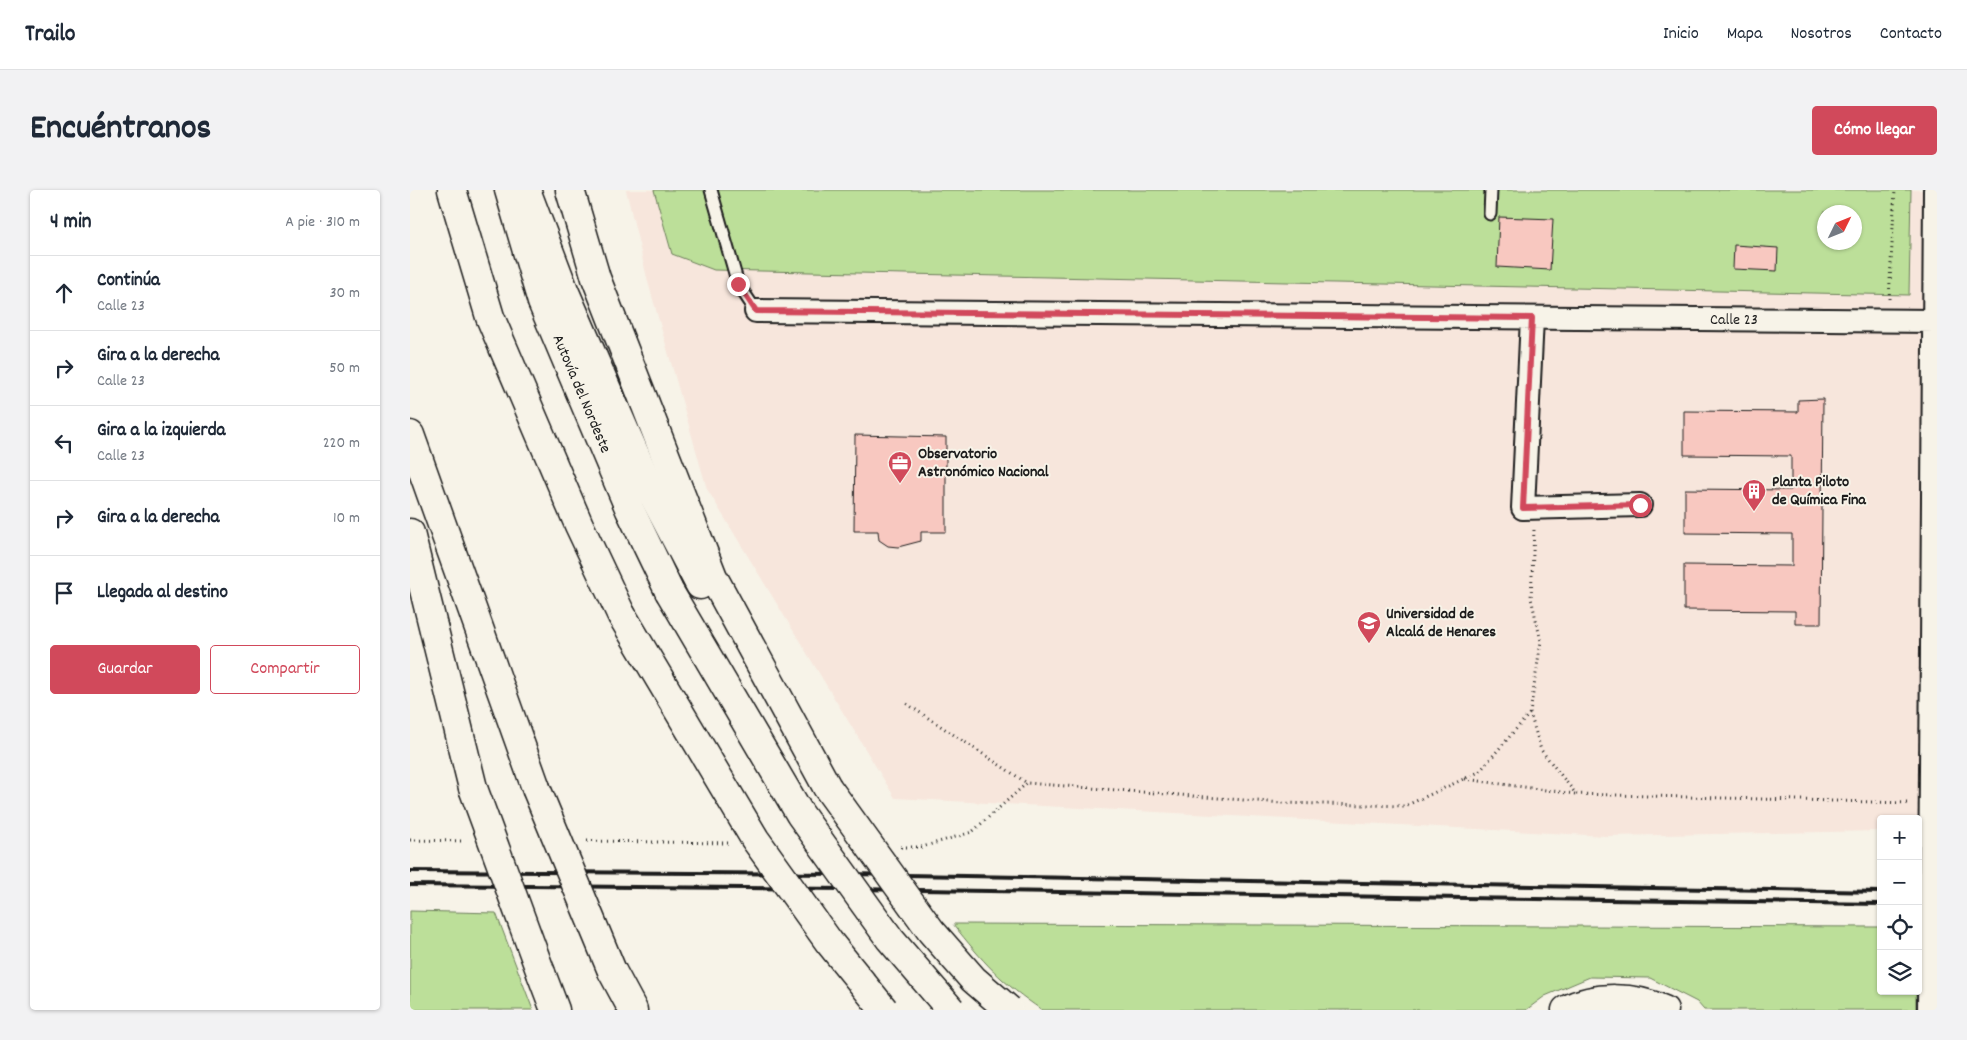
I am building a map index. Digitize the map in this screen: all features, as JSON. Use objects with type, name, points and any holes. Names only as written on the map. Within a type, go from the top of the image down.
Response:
[{"type":"main road","points":[[452,190],[490,318],[579,525],[622,614],[755,839],[829,942],[884,1010]]},
{"type":"main road","name":"Autovía del Nordeste","points":[[508,190],[542,302],[630,510],[669,591],[800,814],[890,939],[951,1010]]},
{"type":"main road","points":[[526,190],[564,290],[650,489],[706,579],[827,787],[931,931],[973,979],[1009,1010]]},
{"type":"main road","points":[[570,190],[596,278],[706,579]]},
{"type":"main road","points":[[410,434],[536,788],[612,971],[632,1010]]},
{"type":"main road","points":[[410,533],[473,788],[555,1010]]},
{"type":"main road","points":[[1566,1010],[1576,1005],[1612,998],[1650,1003],[1664,1010]]},
{"type":"street","points":[[1929,1010],[1936,190]]},
{"type":"street","name":"Calle 23","points":[[756,311],[1936,321]]},
{"type":"street","points":[[1532,318],[1523,508],[1640,505]]},
{"type":"lane","points":[[711,190],[738,284],[756,311]]},
{"type":"lane","points":[[1490,190],[1490,214]]},
{"type":"path","points":[[1888,321],[1895,190]]},
{"type":"path","points":[[1536,508],[1530,598],[1541,641],[1530,713],[1541,750],[1576,794]]},
{"type":"path","points":[[907,704],[1027,783],[1282,803],[1405,806],[1479,772],[1530,713]]},
{"type":"path","points":[[1464,779],[1576,794],[1918,803]]},
{"type":"shaded area","name":"Universidad de Alcalá de Henares","points":[[626,190],[1937,190],[1937,830],[1922,830],[1922,815],[1877,815],[1877,831],[1606,836],[895,798],[707,489],[648,282]]},
{"type":"green space","points":[[654,190],[1911,190],[1909,295],[714,270],[672,254]]},
{"type":"green space","points":[[410,911],[496,913],[533,1010],[410,1010]]},
{"type":"green space","points":[[953,924],[1877,927],[1877,995],[1916,995],[1916,1010],[1704,1010],[1697,1002],[1650,978],[1590,977],[1545,996],[1526,1010],[1042,1010],[1015,991],[974,950]]},
{"type":"building","points":[[1499,217],[1553,219],[1550,270],[1497,267]]},
{"type":"building","points":[[1734,245],[1778,248],[1777,271],[1733,269]]},
{"type":"building","name":"Planta Piloto de Química Fina","points":[[1823,399],[1821,624],[1795,624],[1795,611],[1684,610],[1684,565],[1792,566],[1792,534],[1685,533],[1685,489],[1791,490],[1791,456],[1684,455],[1684,411],[1798,412],[1798,400]]},
{"type":"building","name":"Observatorio Astronómico Nacional","points":[[855,435],[946,437],[946,532],[921,532],[921,541],[898,547],[888,546],[879,540],[878,531],[854,531]]},
{"type":"railway","points":[[410,871],[847,874],[1877,892]]},
{"type":"railway","points":[[410,885],[850,889],[1877,904]]},
{"type":"railway","points":[[1922,893],[1937,893]]},
{"type":"railway","points":[[1922,905],[1937,905]]},
{"type":"place","name":"Observatorio Astronómico Nacional","points":[[900,484]]},
{"type":"place","name":"Planta Piloto de Química Fina","points":[[1754,512]]},
{"type":"place","name":"Universidad de Alcalá de Henares","points":[[1369,644]]},
{"type":"route","points":[[738,284],[756,311],[1532,318],[1523,508],[1640,505]]}]
